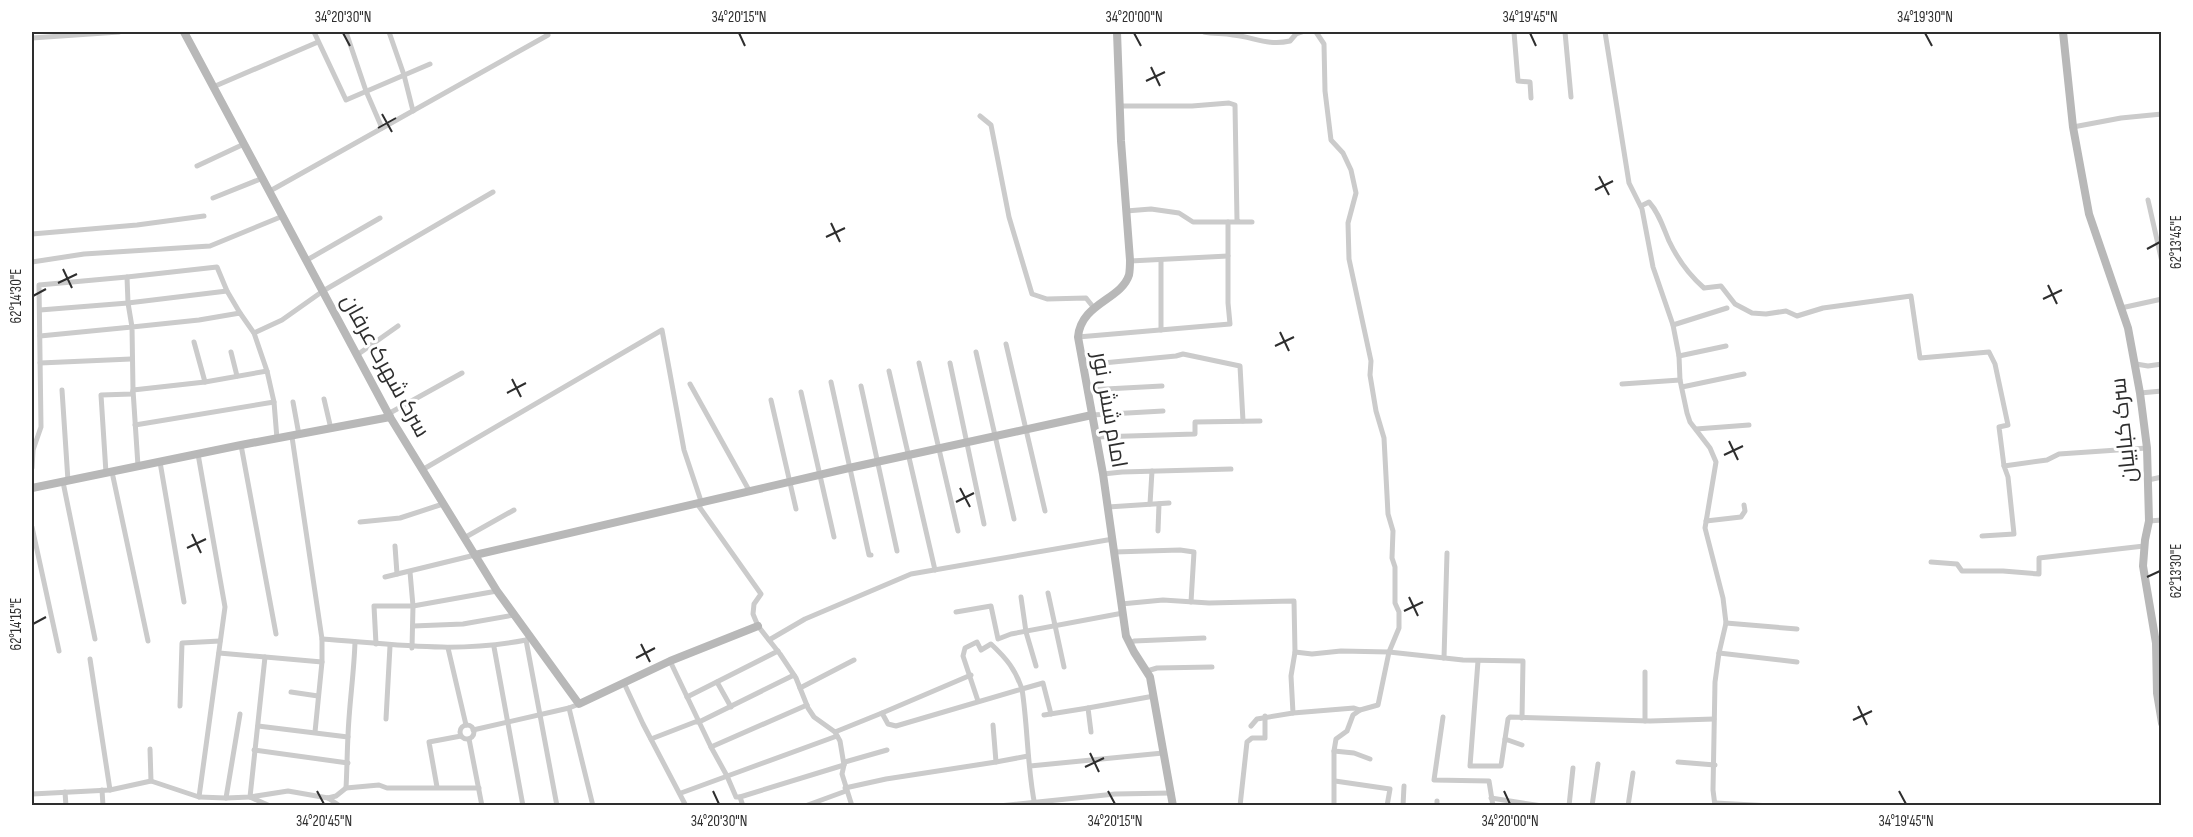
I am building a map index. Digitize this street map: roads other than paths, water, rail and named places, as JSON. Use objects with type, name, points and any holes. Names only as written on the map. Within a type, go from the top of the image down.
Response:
[{"type":"street","points":[[32,39],[119,32]]},
{"type":"street","name":"سرک شهرک عرفان","points":[[186,32],[213,87],[389,416],[528,639],[579,704]]},
{"type":"street","points":[[314,32],[346,100],[430,64]]},
{"type":"street","points":[[346,32],[366,91],[382,128]]},
{"type":"street","points":[[389,32],[404,75],[413,111]]},
{"type":"street","name":"امام شش نور","points":[[1117,32],[1129,275],[1122,286],[1094,308],[1083,320],[1078,337],[1103,474],[1126,636],[1150,677],[1173,806]]},
{"type":"street","points":[[1204,32],[1236,35],[1260,42],[1281,43],[1290,41],[1296,34],[1302,32]]},
{"type":"street","points":[[1316,32],[1324,44],[1325,91],[1331,140],[1343,153],[1351,170],[1356,193],[1348,223],[1349,259],[1371,361],[1370,375],[1376,411],[1384,438],[1388,514],[1393,531],[1395,603],[1399,612],[1399,628],[1389,652],[1378,705],[1360,710],[1353,715],[1347,731],[1336,739],[1334,806]]},
{"type":"street","points":[[1514,32],[1518,81],[1530,82],[1531,98]]},
{"type":"street","points":[[1565,32],[1571,97]]},
{"type":"street","points":[[1605,32],[1629,183],[1641,206],[1653,267],[1673,325],[1687,414],[1710,447],[1716,462],[1706,528],[1723,598],[1726,623],[1719,653],[1714,719],[1713,790],[1715,804],[1772,806]]},
{"type":"street","name":"سرک کبابیان","points":[[2063,32],[2073,127],[2089,214],[2121,308],[2136,364],[2147,448],[2149,521],[2143,566],[2159,642],[2162,723]]},
{"type":"street","points":[[270,191],[548,35]]},
{"type":"street","points":[[213,87],[318,42]]},
{"type":"street","points":[[1120,106],[1234,105],[1238,221]]},
{"type":"street","points":[[2073,127],[2121,118],[2162,114]]},
{"type":"street","points":[[980,116],[991,125],[1009,217],[1032,294],[1047,299],[1086,298],[1094,308]]},
{"type":"street","points":[[197,166],[244,144]]},
{"type":"street","points":[[213,198],[262,178]]},
{"type":"street","points":[[254,333],[282,320],[323,291],[493,192]]},
{"type":"street","points":[[2148,200],[2162,262]]},
{"type":"street","points":[[1641,206],[1649,202],[1656,210],[1686,272],[1704,288],[1721,286],[1735,304],[1752,313],[1766,314],[1786,311],[1797,316],[1823,308],[1911,296],[1920,358],[1989,352],[1995,364],[2007,425],[1999,427],[2004,466],[2008,477],[2014,534],[1982,536]]},
{"type":"street","points":[[1126,211],[1150,209],[1179,213],[1193,222],[1252,222]]},
{"type":"street","points":[[32,234],[137,225],[204,216]]},
{"type":"street","points":[[32,262],[84,254],[210,246],[283,216]]},
{"type":"street","points":[[307,260],[380,218]]},
{"type":"street","points":[[1078,337],[1230,324],[1228,222]]},
{"type":"street","points":[[2154,228],[2162,226]]},
{"type":"street","points":[[1130,261],[1228,256]]},
{"type":"street","points":[[1161,261],[1161,330]]},
{"type":"street","points":[[32,468],[33,450],[41,426],[39,285],[217,267],[240,313],[254,333],[267,371],[274,402],[277,439]]},
{"type":"street","points":[[127,277],[132,327],[131,359],[138,466]]},
{"type":"street","points":[[40,310],[128,303],[228,291]]},
{"type":"street","points":[[2121,308],[2162,299]]},
{"type":"street","points":[[1673,325],[1727,308]]},
{"type":"street","points":[[40,336],[199,320],[240,313]]},
{"type":"street","points":[[357,355],[398,326]]},
{"type":"street","points":[[422,470],[662,330],[684,450],[700,504],[761,594],[754,604],[753,614],[758,626],[794,675],[814,717],[836,734],[840,741],[844,765],[842,774],[852,806]]},
{"type":"street","points":[[194,342],[205,382]]},
{"type":"street","points":[[1006,344],[1045,512]]},
{"type":"street","points":[[1679,356],[1726,346]]},
{"type":"street","points":[[231,352],[237,376]]},
{"type":"street","points":[[976,352],[1014,519]]},
{"type":"street","points":[[1082,365],[1183,354],[1240,366],[1243,421]]},
{"type":"street","points":[[32,365],[131,359]]},
{"type":"street","points":[[919,363],[958,531]]},
{"type":"street","points":[[950,363],[984,524]]},
{"type":"street","points":[[2136,364],[2148,366],[2162,364]]},
{"type":"street","points":[[148,641],[109,472],[100,395],[132,394],[134,390],[205,382],[267,371]]},
{"type":"street","points":[[889,371],[935,570]]},
{"type":"street","points":[[32,488],[389,416],[462,373]]},
{"type":"street","points":[[1622,384],[1681,384],[1743,374]]},
{"type":"street","points":[[831,382],[869,555],[871,555]]},
{"type":"street","points":[[690,384],[750,492]]},
{"type":"street","points":[[861,386],[897,551]]},
{"type":"street","points":[[1087,390],[1162,386]]},
{"type":"street","points":[[62,390],[66,481],[95,639]]},
{"type":"street","points":[[2140,393],[2162,391]]},
{"type":"street","points":[[801,392],[834,537]]},
{"type":"street","points":[[324,399],[331,429]]},
{"type":"street","points":[[771,400],[796,509]]},
{"type":"street","points":[[135,425],[274,402]]},
{"type":"street","points":[[293,402],[322,639],[315,732]]},
{"type":"street","points":[[385,577],[849,468],[1026,429],[1092,415],[1162,411]]},
{"type":"street","points":[[1096,437],[1195,434],[1195,422],[1260,421]]},
{"type":"street","points":[[1696,429],[1749,425]]},
{"type":"street","points":[[241,445],[276,634]]},
{"type":"street","points":[[2004,466],[2047,459],[2059,454],[2147,448]]},
{"type":"street","points":[[198,454],[225,607],[199,797]]},
{"type":"street","points":[[160,462],[184,602]]},
{"type":"street","points":[[1103,474],[1231,469]]},
{"type":"street","points":[[1150,504],[1152,471]]},
{"type":"street","points":[[2148,480],[2162,477]]},
{"type":"street","points":[[1108,507],[1168,503]]},
{"type":"street","points":[[360,522],[400,518],[443,504]]},
{"type":"street","points":[[1158,531],[1159,504]]},
{"type":"street","points":[[1706,521],[1741,517],[1745,511],[1744,505]]},
{"type":"street","points":[[464,538],[514,510]]},
{"type":"street","points":[[2149,521],[2162,520]]},
{"type":"street","points":[[32,527],[59,651]]},
{"type":"street","points":[[770,640],[805,619],[911,574],[1113,538]]},
{"type":"street","points":[[395,546],[397,574]]},
{"type":"street","points":[[1932,562],[1957,564],[1962,571],[1994,570],[2040,574],[2039,558],[2144,546]]},
{"type":"street","points":[[1114,552],[1180,550],[1194,552],[1191,602]]},
{"type":"street","points":[[1444,658],[1447,553]]},
{"type":"street","points":[[411,572],[412,648]]},
{"type":"street","points":[[376,645],[374,606],[413,606],[497,591]]},
{"type":"street","points":[[1048,593],[1065,667]]},
{"type":"street","points":[[1021,597],[1026,632],[1036,666]]},
{"type":"street","points":[[956,612],[991,606],[998,639],[1011,634],[1163,600],[1209,603],[1294,601],[1295,652],[1291,676],[1293,713]]},
{"type":"street","points":[[413,626],[463,624],[514,615]]},
{"type":"street","points":[[1726,623],[1797,629]]},
{"type":"street","points":[[448,648],[466,725],[473,730],[569,708],[670,661],[758,626]]},
{"type":"street","points":[[1130,644],[1134,641],[1204,638]]},
{"type":"street","points":[[322,639],[412,648],[494,646],[528,639],[556,806]]},
{"type":"street","points":[[180,706],[182,643],[220,641]]},
{"type":"street","points":[[346,788],[355,642]]},
{"type":"street","points":[[978,701],[963,656],[965,648],[977,642],[981,650],[991,644],[1017,672],[1029,734],[1028,756],[1034,803]]},
{"type":"street","points":[[386,719],[390,646]]},
{"type":"street","points":[[494,646],[524,806]]},
{"type":"street","points":[[687,697],[778,651]]},
{"type":"street","points":[[1295,652],[1312,654],[1341,651],[1389,652],[1478,661],[1523,661],[1522,718]]},
{"type":"street","points":[[219,652],[322,662]]},
{"type":"street","points":[[1719,653],[1797,662]]},
{"type":"street","points":[[249,797],[265,657]]},
{"type":"street","points":[[90,659],[110,790]]},
{"type":"street","points":[[800,688],[855,660]]},
{"type":"street","points":[[670,661],[736,797],[887,750]]},
{"type":"street","points":[[1478,661],[1470,766],[1501,766],[1508,719],[1714,719]]},
{"type":"street","points":[[1147,671],[1157,668],[1212,667]]},
{"type":"street","points":[[1645,672],[1645,720]]},
{"type":"street","points":[[651,739],[699,722],[794,675]]},
{"type":"street","points":[[681,793],[836,734],[971,675]]},
{"type":"street","points":[[717,682],[731,707]]},
{"type":"street","points":[[624,683],[686,806]]},
{"type":"street","points":[[882,713],[888,724],[896,726],[1043,683],[1051,714]]},
{"type":"street","points":[[291,692],[318,696]]},
{"type":"street","points":[[1044,715],[1154,696]]},
{"type":"street","points":[[711,747],[807,705]]},
{"type":"street","points":[[569,708],[592,806]]},
{"type":"street","points":[[1088,708],[1091,732]]},
{"type":"street","points":[[1251,726],[1257,719],[1265,716],[1354,708],[1360,710]]},
{"type":"street","points":[[221,806],[240,714]]},
{"type":"street","points":[[1240,806],[1247,742],[1252,738],[1265,738],[1265,716]]},
{"type":"street","points":[[1443,717],[1434,780],[1489,781],[1493,806]]},
{"type":"street","points":[[461,736],[461,729],[466,725]]},
{"type":"street","points":[[993,725],[996,762]]},
{"type":"street","points":[[258,726],[348,736]]},
{"type":"street","points":[[469,739],[473,730]]},
{"type":"street","points":[[437,788],[429,742],[461,736],[469,739]]},
{"type":"street","points":[[469,739],[482,806]]},
{"type":"street","points":[[1505,739],[1522,745]]},
{"type":"street","points":[[150,749],[152,781]]},
{"type":"street","points":[[254,750],[348,764]]},
{"type":"street","points":[[1334,751],[1354,753],[1370,759]]},
{"type":"street","points":[[1030,766],[1163,753]]},
{"type":"street","points":[[805,806],[846,789],[886,779],[1028,756]]},
{"type":"street","points":[[1678,762],[1715,765]]},
{"type":"street","points":[[1592,806],[1598,764]]},
{"type":"street","points":[[1569,806],[1574,768]]},
{"type":"street","points":[[1628,806],[1633,773]]},
{"type":"street","points":[[32,794],[110,790],[152,781],[199,797],[249,797],[288,791],[328,798],[340,806]]},
{"type":"street","points":[[1335,781],[1390,789],[1388,806]]},
{"type":"street","points":[[328,798],[336,796],[346,788],[379,785],[387,788],[479,788]]},
{"type":"street","points":[[1403,806],[1404,786]]},
{"type":"street","points":[[102,790],[103,806]]},
{"type":"street","points":[[65,792],[66,806]]},
{"type":"street","points":[[999,806],[1115,794],[1172,793]]},
{"type":"street","points":[[249,797],[270,806]]},
{"type":"street","points":[[740,797],[743,806]]},
{"type":"street","points":[[1491,798],[1542,806]]}]
